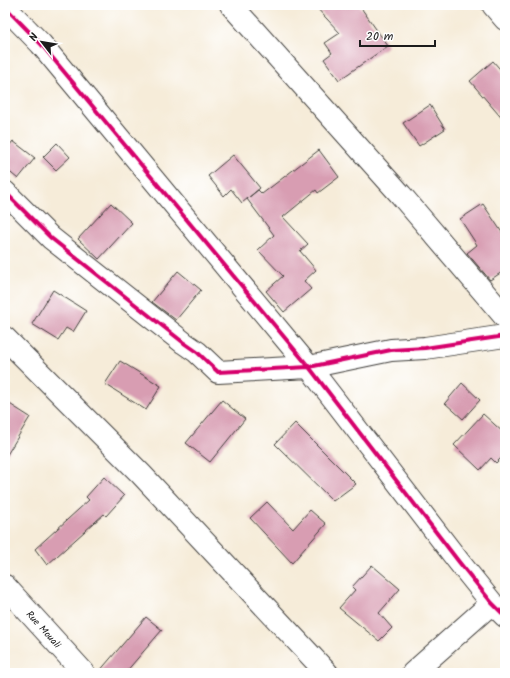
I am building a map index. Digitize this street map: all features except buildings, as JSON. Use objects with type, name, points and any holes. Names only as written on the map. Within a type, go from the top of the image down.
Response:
[{"type":"street","points":[[231,5],[400,195],[505,317]]},
{"type":"street","points":[[493,5],[505,19]]},
{"type":"street","points":[[5,7],[41,44],[309,367],[459,562],[499,609],[413,673]]},
{"type":"street","points":[[5,192],[51,238],[196,352],[218,372],[309,367],[391,350],[425,348],[505,336]]},
{"type":"street","points":[[5,338],[141,474],[327,673]]},
{"type":"street","name":"Rue Mouali","points":[[5,586],[84,673]]},
{"type":"cycle path","points":[[5,7],[41,44],[309,367],[459,562],[492,603],[505,616]]},
{"type":"cycle path","points":[[5,192],[51,238],[197,352],[218,372],[309,367],[391,350],[425,348],[505,336]]}]
